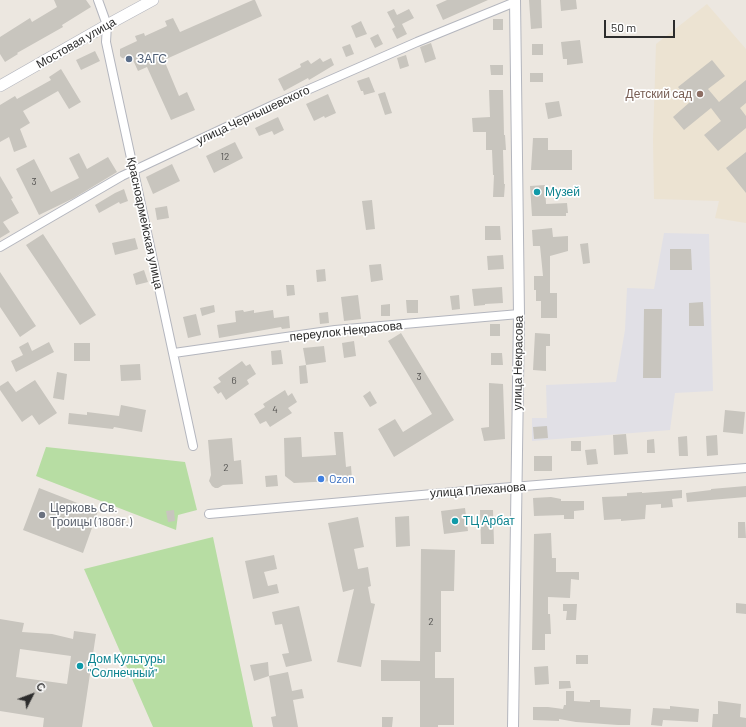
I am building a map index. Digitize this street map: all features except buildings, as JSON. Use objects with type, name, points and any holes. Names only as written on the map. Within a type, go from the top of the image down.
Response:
[{"type":"main road","name":"Мостовая улица","points":[[0,86],[153,0]]},
{"type":"street","name":"Красноармейская улица","points":[[98,0],[107,25],[106,42],[193,446]]},
{"type":"street","name":"улица Чернышевского","points":[[0,247],[122,176],[273,105],[515,1]]},
{"type":"street","name":"улица Некрасова","points":[[514,727],[519,314],[515,1]]},
{"type":"street","name":"переулок Некрасова","points":[[174,353],[335,330],[519,314]]},
{"type":"street","name":"улица Плеханова","points":[[209,514],[746,468]]},
{"type":"shaded area","name":"Детский сад","points":[[707,4],[746,49],[746,223],[715,218],[719,201],[654,199],[653,140],[656,44]]},
{"type":"shaded area","points":[[664,233],[709,234],[713,391],[675,393],[670,430],[532,441],[532,418],[547,418],[546,385],[616,382],[625,330],[627,288],[654,289]]},
{"type":"green space","points":[[46,447],[185,462],[197,510],[178,515],[176,530],[36,476]]},
{"type":"green space","points":[[213,537],[253,727],[153,727],[84,569]]},
{"type":"place","name":"ЗАГС","points":[[129,59]]},
{"type":"place","name":"Детский сад","points":[[700,94]]},
{"type":"place","name":"Музей","points":[[537,192]]},
{"type":"place","name":"Ozon","points":[[321,479]]},
{"type":"place","name":"Церковь Св. Троицы (1808г.)","points":[[42,515]]},
{"type":"place","name":"ТЦ Арбат","points":[[455,521]]},
{"type":"place","name":"Дом Культуры \"Солнечный\"","points":[[80,666]]}]
